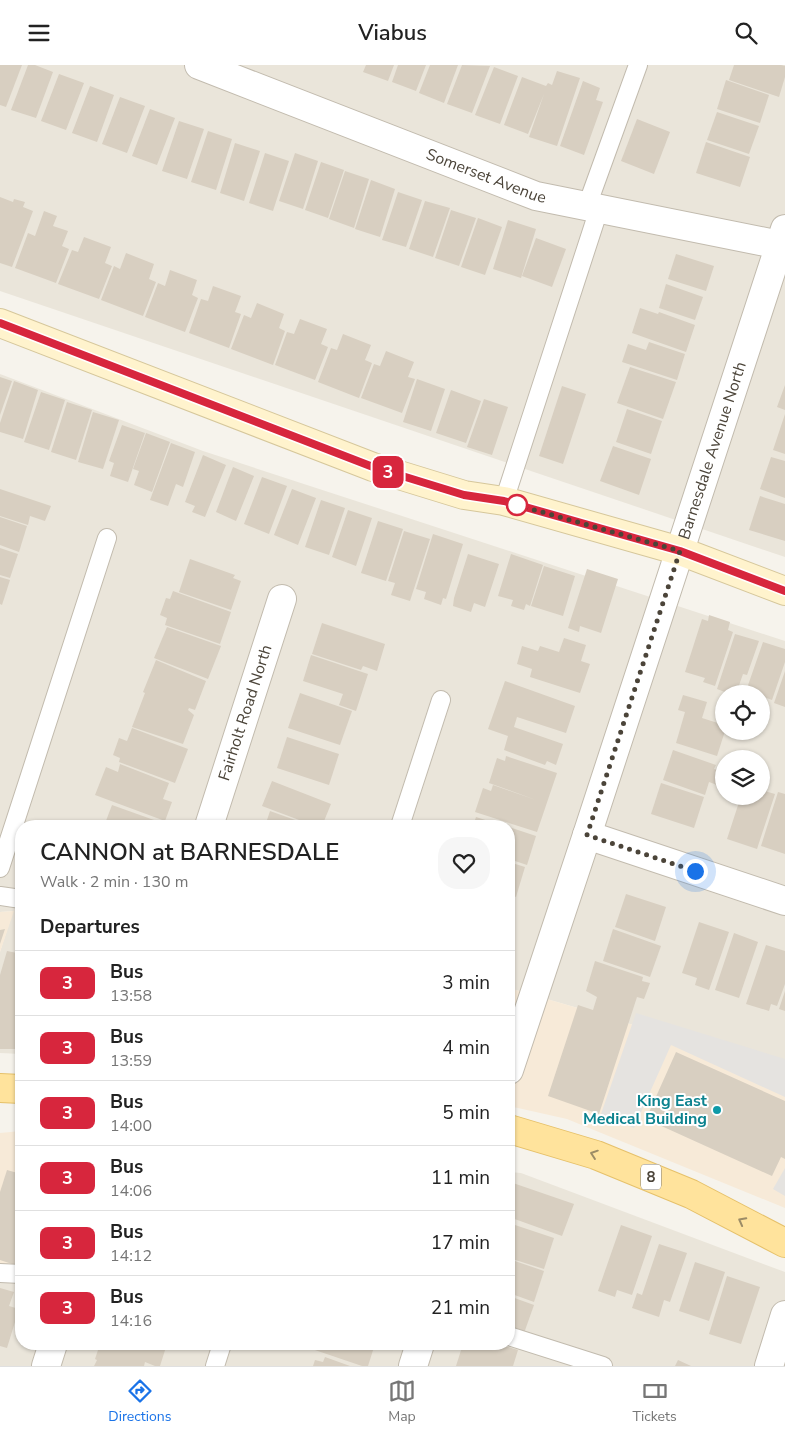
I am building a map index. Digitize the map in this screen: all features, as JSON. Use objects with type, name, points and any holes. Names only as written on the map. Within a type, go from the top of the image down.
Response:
[{"type":"main road","points":[[0,323],[373,467],[464,495],[504,501],[680,551],[785,591]]},
{"type":"main road","points":[[0,1088],[15,1089]]},
{"type":"main road","name":"8","points":[[515,1131],[596,1155],[682,1190],[785,1243]]},
{"type":"street","name":"Somerset Avenue","points":[[199,65],[536,196],[783,240]]},
{"type":"street","name":"Barnesdale Avenue North","points":[[515,1052],[783,240]]},
{"type":"street","name":"Fairholt Road North","points":[[211,820],[282,599]]},
{"type":"street","points":[[587,835],[785,901]]},
{"type":"street","points":[[769,1366],[785,1315]]},
{"type":"street","points":[[46,1366],[51,1350]]},
{"type":"street","points":[[413,1366],[418,1350]]},
{"type":"lane","points":[[504,501],[638,65]]},
{"type":"lane","points":[[16,820],[107,538]]},
{"type":"lane","points":[[402,820],[441,700]]},
{"type":"lane","points":[[0,868],[15,822]]},
{"type":"lane","points":[[0,896],[15,898]]},
{"type":"lane","points":[[0,1273],[15,1274]]},
{"type":"lane","points":[[515,1338],[602,1366]]},
{"type":"lane","points":[[215,1366],[220,1350]]},
{"type":"shaded area","points":[[0,65],[785,65],[785,557],[0,291]]},
{"type":"shaded area","points":[[0,374],[203,451],[785,641],[785,1072],[515,990],[515,820],[15,820],[15,1054],[0,1053],[0,952],[13,911],[0,912]]},
{"type":"shaded area","points":[[14,911],[0,952],[0,912]]},
{"type":"shaded area","points":[[515,990],[785,1072],[785,1208],[567,1119],[515,1107]]},
{"type":"shaded area","points":[[636,1013],[785,1059],[785,1097],[671,1045],[634,1128],[601,1114]]},
{"type":"shaded area","points":[[15,1132],[15,1280],[0,1279],[0,1133]]},
{"type":"shaded area","points":[[785,1168],[785,1196],[773,1189]]},
{"type":"shaded area","points":[[515,1172],[521,1173],[785,1272],[785,1366],[0,1366],[0,1279],[15,1280],[15,1350],[515,1350]]},
{"type":"building","points":[[0,65],[22,65],[6,107],[0,105]]},
{"type":"building","points":[[28,65],[35,65],[53,72],[36,118],[11,110]]},
{"type":"building","points":[[366,65],[394,65],[388,81],[363,72]]},
{"type":"building","points":[[398,65],[426,65],[416,91],[392,82]]},
{"type":"building","points":[[430,65],[458,65],[444,103],[419,93]]},
{"type":"building","points":[[462,65],[490,66],[472,113],[447,104]]},
{"type":"building","points":[[734,65],[785,66],[785,77],[779,97],[729,80]]},
{"type":"building","points":[[494,67],[518,76],[500,124],[475,115]]},
{"type":"building","points":[[557,71],[580,78],[557,146],[529,137],[544,94],[528,134],[504,125],[522,77],[546,86],[548,83],[552,85]]},
{"type":"building","points":[[59,74],[84,83],[66,130],[41,121]]},
{"type":"building","points":[[726,80],[769,95],[760,123],[717,109]]},
{"type":"building","points":[[583,81],[600,88],[596,100],[603,102],[584,155],[560,146]]},
{"type":"building","points":[[90,86],[114,95],[97,142],[72,133]]},
{"type":"building","points":[[120,97],[145,106],[127,153],[102,144]]},
{"type":"building","points":[[150,109],[175,118],[157,165],[132,156]]},
{"type":"building","points":[[717,112],[759,126],[749,154],[707,140]]},
{"type":"building","points":[[637,119],[670,132],[654,174],[621,161]]},
{"type":"building","points":[[179,121],[204,129],[187,179],[162,171]]},
{"type":"building","points":[[208,131],[232,139],[216,190],[191,182]]},
{"type":"building","points":[[706,142],[750,157],[740,187],[696,173]]},
{"type":"building","points":[[235,143],[260,151],[244,201],[220,193]]},
{"type":"building","points":[[265,153],[289,161],[273,211],[249,203]]},
{"type":"building","points":[[295,153],[318,161],[303,209],[279,201]]},
{"type":"building","points":[[321,162],[344,170],[328,218],[305,210]]},
{"type":"building","points":[[345,171],[369,179],[354,228],[329,219]]},
{"type":"building","points":[[371,180],[395,189],[380,237],[355,229]]},
{"type":"building","points":[[398,192],[422,200],[406,247],[382,240]]},
{"type":"building","points":[[0,197],[13,202],[14,199],[25,202],[23,207],[33,211],[12,267],[0,263]]},
{"type":"building","points":[[425,201],[450,208],[433,257],[409,249]]},
{"type":"building","points":[[451,210],[476,218],[459,266],[435,258]]},
{"type":"building","points":[[44,211],[57,216],[53,226],[68,231],[62,246],[69,249],[56,283],[15,268],[28,233],[35,236]]},
{"type":"building","points":[[478,218],[502,227],[485,275],[461,267]]},
{"type":"building","points":[[508,220],[536,229],[521,278],[493,269]]},
{"type":"building","points":[[84,237],[111,247],[105,263],[112,266],[99,299],[58,284],[72,250],[78,252]]},
{"type":"building","points":[[536,238],[566,249],[552,287],[522,276]]},
{"type":"building","points":[[126,253],[154,264],[149,279],[156,282],[143,316],[101,300],[114,266],[120,269]]},
{"type":"building","points":[[676,254],[714,266],[706,291],[668,279]]},
{"type":"building","points":[[170,270],[197,280],[192,295],[198,298],[185,332],[145,317],[158,283],[165,286]]},
{"type":"building","points":[[666,284],[703,297],[695,320],[659,308]]},
{"type":"building","points":[[213,286],[241,296],[235,312],[241,314],[229,348],[189,333],[201,299],[208,301]]},
{"type":"building","points":[[257,303],[284,314],[279,328],[285,331],[273,365],[231,349],[244,315],[251,318]]},
{"type":"building","points":[[640,308],[658,314],[659,312],[695,325],[686,352],[632,333]]},
{"type":"building","points":[[300,319],[327,329],[321,344],[328,347],[315,380],[275,365],[287,332],[294,334]]},
{"type":"building","points":[[343,334],[371,345],[365,360],[372,363],[359,398],[318,382],[331,348],[337,350]]},
{"type":"building","points":[[649,342],[685,354],[677,380],[622,362],[628,344],[646,350]]},
{"type":"building","points":[[386,351],[414,362],[408,377],[415,379],[402,413],[361,398],[374,364],[380,366]]},
{"type":"building","points":[[630,367],[676,382],[663,419],[617,403]]},
{"type":"building","points":[[0,377],[12,381],[0,415]]},
{"type":"building","points":[[417,379],[445,389],[431,431],[403,422]]},
{"type":"building","points":[[14,381],[38,390],[23,439],[0,432],[0,423]]},
{"type":"building","points":[[785,385],[785,410],[777,407]]},
{"type":"building","points":[[562,386],[586,394],[563,464],[539,456]]},
{"type":"building","points":[[451,390],[481,401],[466,443],[436,433]]},
{"type":"building","points":[[41,392],[65,400],[49,450],[24,442]]},
{"type":"building","points":[[484,399],[508,407],[492,455],[467,447]]},
{"type":"building","points":[[67,402],[92,410],[76,460],[51,452]]},
{"type":"building","points":[[627,409],[662,421],[651,454],[616,442]]},
{"type":"building","points":[[93,412],[119,420],[103,469],[78,462]]},
{"type":"building","points":[[785,414],[785,454],[773,450]]},
{"type":"building","points":[[122,425],[145,433],[128,482],[110,476],[114,463],[109,461]]},
{"type":"building","points":[[146,433],[170,442],[152,492],[134,485],[139,471],[133,469]]},
{"type":"building","points":[[171,443],[195,452],[183,487],[176,484],[168,506],[150,500]]},
{"type":"building","points":[[613,446],[651,459],[639,495],[600,481]]},
{"type":"building","points":[[203,455],[226,465],[205,517],[192,512],[195,506],[185,502]]},
{"type":"building","points":[[771,457],[785,461],[785,498],[760,489]]},
{"type":"building","points":[[233,467],[254,476],[236,521],[216,512]]},
{"type":"building","points":[[262,477],[287,486],[269,534],[244,524]]},
{"type":"building","points":[[0,489],[51,506],[45,521],[30,516],[28,525],[0,516]]},
{"type":"building","points":[[292,489],[316,498],[298,545],[274,535]]},
{"type":"building","points":[[760,496],[785,504],[785,541],[749,530]]},
{"type":"building","points":[[321,500],[345,508],[329,555],[305,547]]},
{"type":"building","points":[[348,510],[372,518],[356,566],[332,557]]},
{"type":"building","points":[[0,517],[27,526],[19,552],[0,545]]},
{"type":"building","points":[[378,521],[403,529],[386,581],[361,573]]},
{"type":"building","points":[[404,531],[430,539],[410,601],[391,595],[395,583],[388,581]]},
{"type":"building","points":[[433,534],[463,544],[446,599],[443,598],[441,605],[424,599],[426,592],[416,589]]},
{"type":"building","points":[[0,548],[18,554],[10,578],[0,575]]},
{"type":"building","points":[[468,554],[499,564],[485,607],[474,603],[471,612],[453,606]]},
{"type":"building","points":[[511,554],[543,565],[530,606],[526,604],[524,610],[511,606],[513,600],[498,596]]},
{"type":"building","points":[[190,559],[235,575],[233,578],[241,581],[231,610],[179,592]]},
{"type":"building","points":[[544,566],[575,576],[563,616],[531,606]]},
{"type":"building","points":[[587,569],[618,579],[601,633],[580,626],[579,632],[568,628]]},
{"type":"building","points":[[0,577],[10,580],[2,605],[0,604]]},
{"type":"building","points":[[173,591],[231,612],[220,644],[165,625],[167,618],[160,615],[166,598],[170,599]]},
{"type":"building","points":[[709,615],[730,622],[728,630],[733,632],[715,686],[703,682],[705,678],[685,672],[702,619],[708,621]]},
{"type":"building","points":[[322,623],[385,644],[377,671],[363,666],[361,670],[312,654]]},
{"type":"building","points":[[167,627],[221,646],[208,679],[154,658]]},
{"type":"building","points":[[735,634],[759,641],[747,675],[743,674],[739,685],[718,685]]},
{"type":"building","points":[[564,638],[586,645],[581,661],[590,664],[580,693],[530,677],[532,669],[517,664],[522,646],[538,651],[540,646],[559,652]]},
{"type":"building","points":[[763,642],[785,649],[785,662],[772,700],[770,699],[770,685],[748,685]]},
{"type":"building","points":[[311,655],[368,674],[356,711],[339,705],[343,694],[303,681]]},
{"type":"building","points":[[156,660],[206,681],[195,710],[189,708],[188,710],[194,715],[183,744],[132,727]]},
{"type":"building","points":[[785,671],[785,707],[774,703]]},
{"type":"building","points":[[505,681],[575,706],[566,733],[517,717],[514,727],[563,744],[556,765],[547,761],[545,765],[504,750],[508,736],[488,729]]},
{"type":"building","points":[[300,693],[352,711],[340,745],[288,728]]},
{"type":"building","points":[[683,695],[707,702],[702,718],[715,722],[715,740],[722,740],[719,750],[715,750],[715,755],[676,743],[685,712],[678,710]]},
{"type":"building","points":[[132,728],[188,749],[175,783],[119,762],[120,758],[113,755],[119,738],[127,741]]},
{"type":"building","points":[[287,737],[339,754],[329,785],[277,768]]},
{"type":"building","points":[[673,750],[715,765],[715,784],[709,782],[705,795],[663,780]]},
{"type":"building","points":[[506,756],[557,773],[537,832],[515,825],[515,820],[500,820],[475,812],[483,788],[491,791],[493,785],[536,800],[489,783],[497,758],[505,761]]},
{"type":"building","points":[[120,764],[169,783],[163,799],[172,802],[165,820],[95,795],[106,767],[118,772]]},
{"type":"building","points":[[272,781],[331,804],[324,820],[299,820],[262,806]]},
{"type":"building","points":[[661,783],[704,797],[694,828],[651,814]]},
{"type":"building","points":[[778,792],[785,794],[785,854],[761,846]]},
{"type":"building","points":[[770,793],[775,794],[757,849],[727,839],[738,805],[770,805]]},
{"type":"building","points":[[112,805],[154,820],[106,820]]},
{"type":"building","points":[[270,811],[295,820],[267,820]]},
{"type":"building","points":[[515,829],[536,836],[527,865],[515,861]]},
{"type":"building","points":[[515,864],[525,867],[515,897]]},
{"type":"building","points":[[626,894],[666,907],[655,941],[615,927]]},
{"type":"building","points":[[699,922],[729,932],[709,990],[695,985],[697,978],[682,973]]},
{"type":"building","points":[[5,929],[0,944],[0,930]]},
{"type":"building","points":[[613,929],[661,946],[650,977],[603,961]]},
{"type":"building","points":[[734,933],[758,942],[739,998],[715,990]]},
{"type":"building","points":[[766,945],[785,951],[785,984],[777,1006],[771,1004],[769,1011],[746,1004]]},
{"type":"building","points":[[7,951],[15,953],[15,1049],[0,1049],[0,975]]},
{"type":"building","points":[[595,961],[643,977],[642,981],[650,983],[644,999],[637,997],[599,1114],[548,1096],[578,1005],[593,1010],[597,997],[586,991]]},
{"type":"building","points":[[785,991],[785,1011],[779,1009]]},
{"type":"building","name":"King East Medical Building","points":[[676,1052],[785,1101],[785,1159],[781,1157],[772,1176],[646,1119]]},
{"type":"building","points":[[7,1170],[15,1172],[15,1265],[0,1260],[0,1192]]},
{"type":"building","points":[[515,1184],[574,1204],[562,1236],[515,1219]]},
{"type":"building","points":[[515,1225],[554,1238],[544,1269],[515,1260]]},
{"type":"building","points":[[621,1225],[652,1236],[632,1295],[617,1290],[615,1297],[598,1291]]},
{"type":"building","points":[[659,1244],[687,1253],[670,1302],[664,1300],[659,1317],[632,1308],[637,1293],[642,1295]]},
{"type":"building","points":[[515,1261],[544,1271],[534,1302],[515,1295]]},
{"type":"building","points":[[695,1262],[725,1272],[709,1321],[679,1311]]},
{"type":"building","points":[[727,1276],[760,1287],[741,1344],[709,1334]]},
{"type":"building","points":[[0,1288],[14,1292],[9,1306],[15,1308],[15,1322],[7,1348],[0,1346]]},
{"type":"building","points":[[515,1298],[534,1305],[523,1336],[515,1333]]},
{"type":"building","points":[[98,1350],[165,1350],[160,1366],[145,1362],[144,1366],[94,1366],[97,1360],[95,1359]]},
{"type":"building","points":[[315,1350],[373,1350],[368,1366],[362,1366]]},
{"type":"building","points":[[461,1350],[518,1350],[513,1366],[456,1366]]},
{"type":"building","points":[[325,1357],[350,1366],[313,1366],[315,1360],[323,1362]]},
{"type":"building","points":[[678,1360],[691,1366],[675,1366]]},
{"type":"bus line","name":"3","points":[[0,323],[373,467],[464,495],[504,501],[680,551],[785,591]]},
{"type":"place","name":"King East Medical Building","points":[[717,1110]]},
{"type":"route","points":[[517,505],[680,551],[587,835],[695,871]]}]
